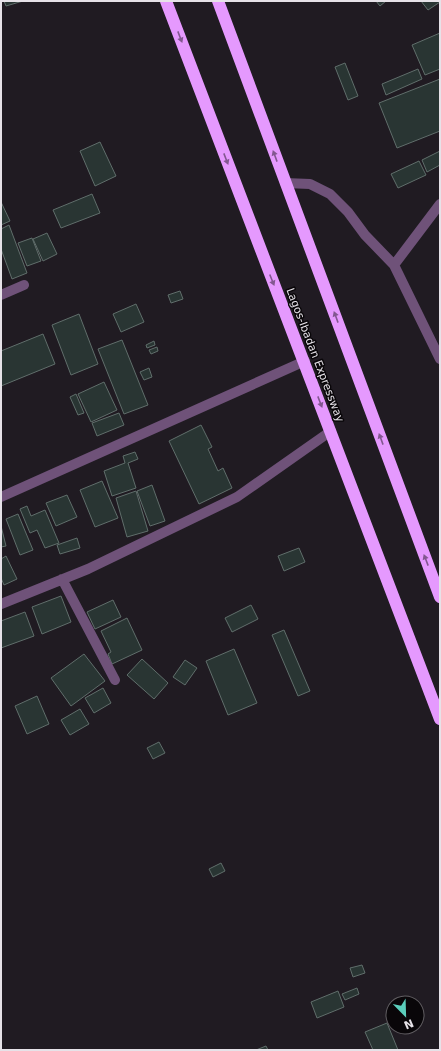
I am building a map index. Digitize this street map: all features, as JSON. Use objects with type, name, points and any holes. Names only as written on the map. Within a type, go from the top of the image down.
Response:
[{"type":"highway","name":"Lagos-Ibadan Expressway","points":[[166,1],[305,361],[440,719]]},
{"type":"highway","points":[[218,1],[440,597]]},
{"type":"street","points":[[285,183],[310,184],[330,194],[348,212],[365,235],[394,265],[440,359]]},
{"type":"street","points":[[394,265],[440,204]]},
{"type":"street","points":[[1,295],[24,285]]},
{"type":"street","points":[[2,493],[305,361]]},
{"type":"street","points":[[1,604],[88,569],[237,496],[331,431]]},
{"type":"street","points":[[62,579],[115,680]]},
{"type":"building","points":[[4,1],[23,1],[6,6]]},
{"type":"building","points":[[376,1],[386,1],[380,6]]},
{"type":"building","points":[[421,1],[440,1],[440,2],[428,10]]},
{"type":"building","points":[[440,33],[440,69],[425,75],[412,45]]},
{"type":"building","points":[[345,63],[358,96],[348,100],[335,67]]},
{"type":"building","points":[[418,69],[422,79],[386,95],[382,84]]},
{"type":"building","points":[[440,79],[440,131],[397,148],[379,103]]},
{"type":"building","points":[[100,142],[116,176],[95,186],[80,151]]},
{"type":"building","points":[[440,151],[440,165],[427,172],[422,160]]},
{"type":"building","points":[[419,161],[426,175],[398,188],[391,174]]},
{"type":"building","points":[[92,194],[100,213],[61,228],[53,210]]},
{"type":"building","points":[[1,202],[10,221],[1,225]]},
{"type":"building","points":[[9,225],[27,273],[12,279],[1,249],[1,229]]},
{"type":"building","points":[[47,233],[57,254],[43,261],[33,239]]},
{"type":"building","points":[[32,238],[41,261],[27,266],[18,243]]},
{"type":"building","points":[[180,291],[183,299],[171,303],[168,295]]},
{"type":"building","points":[[136,304],[144,322],[121,332],[113,314]]},
{"type":"building","points":[[79,314],[98,364],[71,375],[52,325]]},
{"type":"building","points":[[43,334],[55,364],[1,386],[1,351]]},
{"type":"building","points":[[122,340],[148,405],[124,414],[98,349]]},
{"type":"building","points":[[154,341],[155,345],[147,348],[146,345]]},
{"type":"building","points":[[157,347],[158,351],[151,354],[149,350]]},
{"type":"building","points":[[149,368],[152,377],[144,380],[140,372]]},
{"type":"building","points":[[104,382],[117,410],[91,422],[78,394]]},
{"type":"building","points":[[76,394],[84,413],[78,415],[70,397]]},
{"type":"building","points":[[119,413],[124,425],[97,436],[92,423]]},
{"type":"building","points":[[201,425],[212,447],[208,449],[218,471],[223,468],[232,488],[199,504],[169,441]]},
{"type":"building","points":[[135,452],[138,459],[128,463],[136,488],[112,496],[104,471],[125,463],[123,456]]},
{"type":"building","points":[[102,481],[118,518],[95,527],[80,490]]},
{"type":"building","points":[[152,485],[165,521],[150,526],[137,491]]},
{"type":"building","points":[[136,491],[148,531],[127,537],[116,498]]},
{"type":"building","points":[[67,495],[77,517],[56,526],[46,503]]},
{"type":"building","points":[[27,506],[31,516],[45,510],[59,543],[45,548],[37,530],[30,533],[20,509]]},
{"type":"building","points":[[18,514],[33,550],[20,555],[6,519]]},
{"type":"building","points":[[1,526],[6,546],[1,547]]},
{"type":"building","points":[[77,538],[80,548],[60,554],[57,545]]},
{"type":"building","points":[[299,548],[305,562],[284,571],[278,556]]},
{"type":"building","points":[[6,556],[17,579],[4,585],[1,578],[1,559]]},
{"type":"building","points":[[61,596],[71,622],[42,634],[32,607]]},
{"type":"building","points":[[113,600],[121,617],[95,629],[87,612]]},
{"type":"building","points":[[251,605],[258,619],[232,632],[225,618]]},
{"type":"building","points":[[25,612],[34,636],[1,648],[1,621]]},
{"type":"building","points":[[127,618],[142,650],[112,664],[108,654],[111,652],[101,631]]},
{"type":"building","points":[[284,630],[310,691],[298,696],[272,635]]},
{"type":"building","points":[[234,649],[257,703],[228,715],[206,661]]},
{"type":"building","points":[[84,654],[105,681],[71,706],[51,678]]},
{"type":"building","points":[[142,659],[168,683],[154,699],[127,675]]},
{"type":"building","points":[[185,660],[197,668],[185,685],[173,677]]},
{"type":"building","points":[[103,688],[111,703],[94,713],[85,698]]},
{"type":"building","points":[[37,696],[49,724],[27,734],[15,706]]},
{"type":"building","points":[[80,709],[89,724],[70,735],[61,720]]},
{"type":"building","points":[[159,742],[165,753],[153,759],[147,748]]},
{"type":"building","points":[[221,863],[225,871],[213,877],[209,869]]},
{"type":"building","points":[[362,965],[365,973],[353,977],[350,968]]},
{"type":"building","points":[[357,988],[359,994],[345,1000],[342,994]]},
{"type":"building","points":[[338,991],[344,1007],[317,1018],[311,1002]]},
{"type":"building","points":[[385,1024],[385,1035],[392,1035],[398,1050],[373,1050],[365,1032]]},
{"type":"building","points":[[266,1046],[268,1050],[256,1050]]}]
